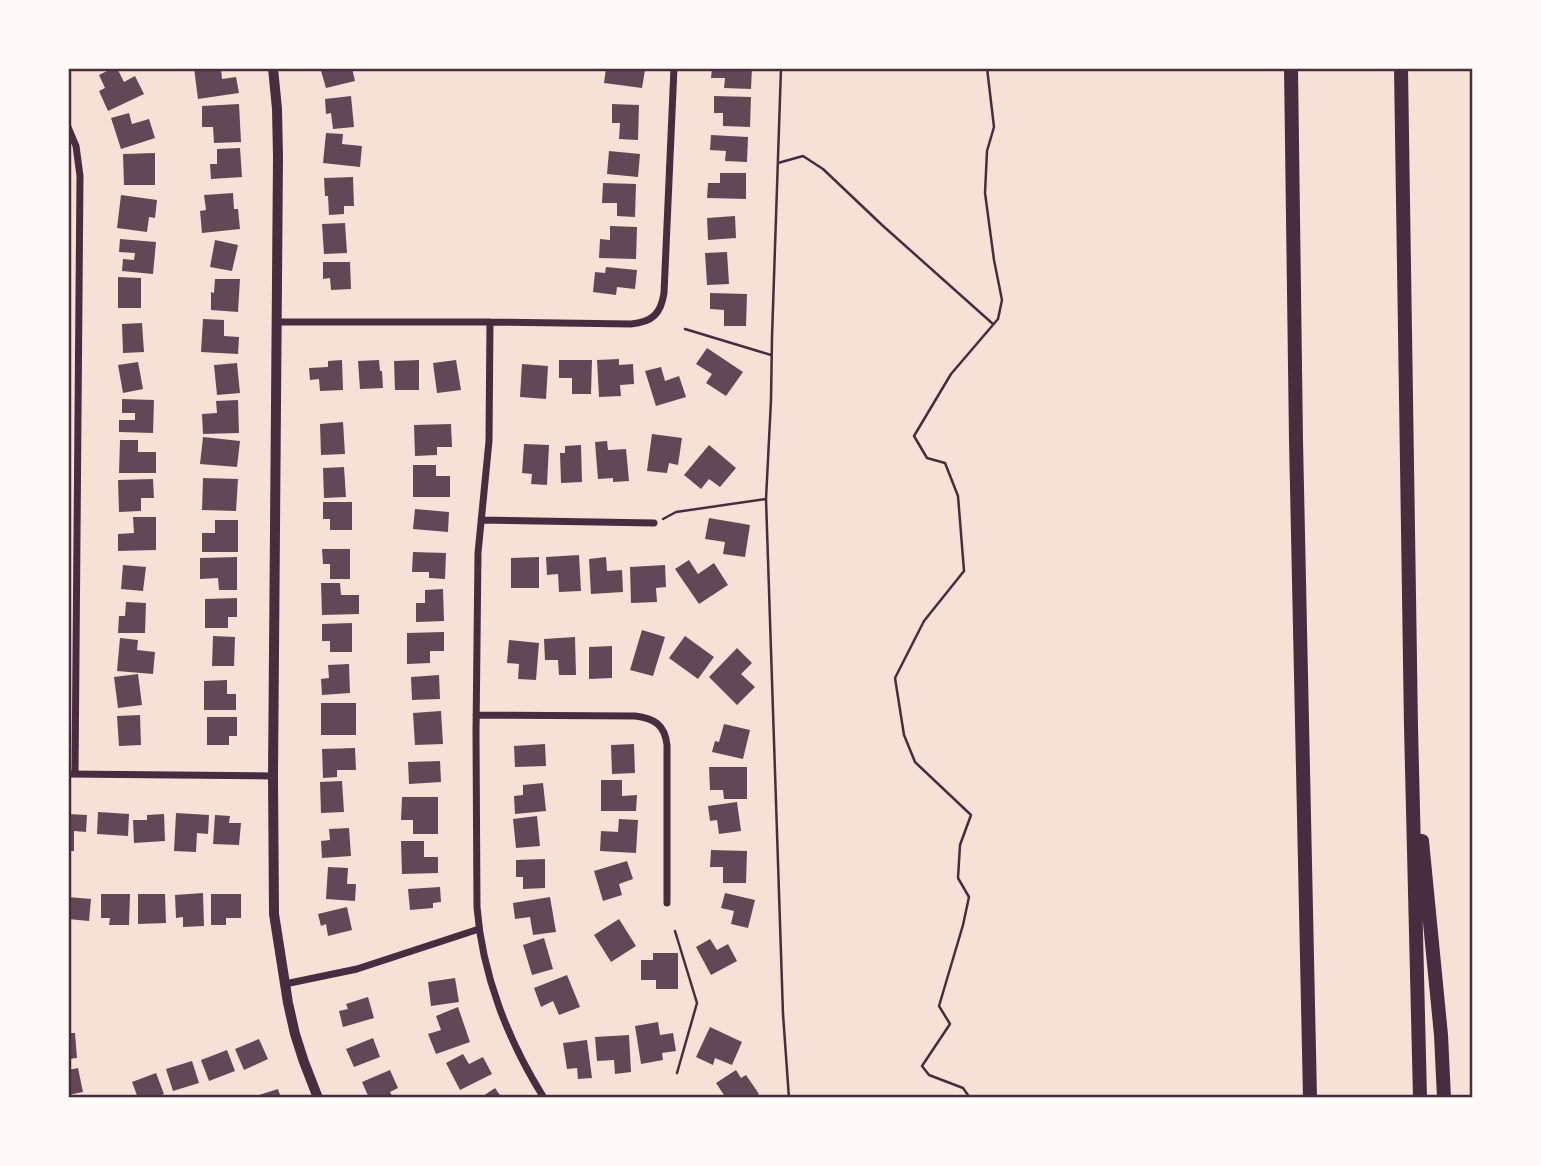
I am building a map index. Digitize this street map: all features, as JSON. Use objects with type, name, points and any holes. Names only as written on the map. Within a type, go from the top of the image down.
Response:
[{"type":"highway","points":[[1291,68],[1310,1098]]},
{"type":"highway","points":[[1401,68],[1411,727],[1420,1098]]},
{"type":"highway","points":[[1411,727],[1441,1035],[1444,1098]]},
{"type":"street","points":[[274,68],[278,157],[274,914],[295,1034],[318,1098]]},
{"type":"street","points":[[276,322],[631,324],[649,320],[659,310],[664,293],[674,68]]},
{"type":"street","points":[[68,127],[76,146],[80,176],[77,384],[73,419],[72,774],[273,776]]},
{"type":"street","points":[[491,322],[489,441],[478,553],[476,715],[479,929],[495,996],[515,1043],[544,1098]]},
{"type":"street","points":[[68,384],[77,384]]},
{"type":"street","points":[[481,520],[654,523]]},
{"type":"street","points":[[476,715],[635,716],[659,724],[667,745],[667,903]]},
{"type":"street","points":[[285,984],[357,969],[479,929]]},
{"type":"path","points":[[781,68],[766,499],[782,1001],[789,1098]]},
{"type":"path","points":[[970,1098],[963,1088],[929,1075],[922,1066],[950,1024],[939,1006],[969,897],[958,878],[960,845],[971,815],[915,762],[904,735],[895,678],[924,621],[964,571],[958,496],[946,463],[927,458],[914,436],[951,374],[998,319],[1002,300],[985,193],[987,151],[994,127],[987,68]]},
{"type":"path","points":[[778,163],[803,156],[823,169],[993,324]]},
{"type":"path","points":[[685,329],[771,355]]},
{"type":"path","points":[[654,523],[676,512],[766,499]]},
{"type":"path","points":[[675,931],[697,1003],[677,1073]]},
{"type":"building","points":[[117,68],[124,82],[135,76],[144,94],[108,111],[99,91],[105,88],[99,75]]},
{"type":"building","points":[[194,68],[221,68],[222,79],[236,77],[239,93],[198,99]]},
{"type":"building","points":[[352,68],[355,81],[326,88],[321,71]]},
{"type":"building","points":[[606,68],[645,70],[642,88],[604,83]]},
{"type":"building","points":[[712,68],[752,68],[751,89],[724,88],[725,78],[711,78]]},
{"type":"building","points":[[351,96],[354,127],[333,129],[331,113],[326,114],[325,99]]},
{"type":"building","points":[[714,96],[751,97],[750,127],[723,126],[723,113],[714,113]]},
{"type":"building","points":[[239,104],[241,142],[214,143],[213,127],[202,127],[202,106]]},
{"type":"building","points":[[612,104],[639,105],[638,140],[619,139],[620,123],[612,123]]},
{"type":"building","points":[[129,113],[132,124],[149,119],[155,138],[121,149],[111,118]]},
{"type":"building","points":[[326,133],[343,134],[342,144],[362,146],[360,167],[323,163]]},
{"type":"building","points":[[711,135],[748,137],[747,162],[725,161],[726,151],[710,150]]},
{"type":"building","points":[[240,148],[242,177],[211,179],[210,164],[217,164],[217,149]]},
{"type":"building","points":[[609,151],[640,154],[638,177],[607,174]]},
{"type":"building","points":[[155,153],[155,185],[124,185],[123,154]]},
{"type":"building","points":[[720,173],[746,173],[746,199],[707,198],[708,183],[720,183]]},
{"type":"building","points":[[353,177],[354,206],[344,206],[344,214],[329,215],[324,178]]},
{"type":"building","points":[[603,183],[636,184],[635,217],[617,216],[617,203],[602,203]]},
{"type":"building","points":[[233,193],[240,229],[202,233],[200,211],[206,210],[204,195]]},
{"type":"building","points":[[121,195],[157,200],[155,218],[149,217],[147,232],[117,228]]},
{"type":"building","points":[[735,216],[736,238],[708,240],[707,218]]},
{"type":"building","points":[[345,223],[347,253],[324,254],[322,224]]},
{"type":"building","points":[[610,226],[637,227],[636,259],[599,258],[600,239],[610,240]]},
{"type":"building","points":[[120,239],[156,242],[153,274],[122,271],[123,259],[134,260],[135,253],[119,252]]},
{"type":"building","points":[[215,240],[238,245],[232,271],[210,267]]},
{"type":"building","points":[[727,252],[729,284],[707,285],[705,253]]},
{"type":"building","points":[[323,262],[350,262],[351,289],[331,290],[330,278],[323,279]]},
{"type":"building","points":[[606,267],[637,270],[635,289],[617,287],[616,295],[593,292],[595,272],[605,273]]},
{"type":"building","points":[[118,277],[141,278],[141,308],[118,308]]},
{"type":"building","points":[[215,279],[240,279],[238,312],[211,310],[211,292],[214,293]]},
{"type":"building","points":[[710,293],[747,294],[746,326],[724,326],[724,310],[710,309]]},
{"type":"building","points":[[203,319],[224,320],[224,336],[239,337],[238,354],[201,352]]},
{"type":"building","points":[[142,323],[144,352],[123,353],[122,324]]},
{"type":"building","points":[[707,348],[743,372],[726,396],[706,383],[712,374],[696,364]]},
{"type":"building","points":[[619,359],[619,365],[633,364],[634,384],[620,385],[621,396],[599,397],[597,360]]},
{"type":"building","points":[[342,360],[343,390],[320,391],[319,379],[310,380],[309,368],[328,367],[328,361]]},
{"type":"building","points":[[379,360],[383,388],[360,389],[358,361]]},
{"type":"building","points":[[419,360],[419,390],[395,390],[394,361]]},
{"type":"building","points":[[456,360],[461,390],[437,393],[433,363]]},
{"type":"building","points":[[559,360],[592,360],[591,394],[572,394],[572,378],[559,378]]},
{"type":"building","points":[[138,362],[143,389],[123,393],[118,365]]},
{"type":"building","points":[[237,363],[240,393],[217,395],[214,365]]},
{"type":"building","points":[[522,364],[548,366],[546,399],[520,397]]},
{"type":"building","points":[[661,367],[665,381],[679,376],[686,397],[656,406],[645,371]]},
{"type":"building","points":[[122,399],[154,400],[153,433],[119,432],[119,420],[135,420],[135,413],[122,413]]},
{"type":"building","points":[[238,400],[239,433],[203,434],[202,414],[217,413],[216,401]]},
{"type":"building","points":[[343,422],[345,454],[321,455],[320,424]]},
{"type":"building","points":[[451,424],[452,447],[437,447],[437,455],[415,456],[414,425]]},
{"type":"building","points":[[652,434],[682,438],[678,465],[669,463],[667,473],[647,471]]},
{"type":"building","points":[[203,437],[240,441],[237,467],[200,464]]},
{"type":"building","points":[[120,440],[138,440],[138,452],[156,452],[156,473],[119,473]]},
{"type":"building","points":[[607,441],[608,450],[626,449],[629,481],[598,479],[595,442]]},
{"type":"building","points":[[524,444],[549,445],[547,485],[531,484],[532,474],[522,473]]},
{"type":"building","points":[[581,445],[582,482],[561,483],[560,453],[565,453],[565,446]]},
{"type":"building","points":[[709,445],[736,468],[720,487],[709,479],[701,489],[684,475]]},
{"type":"building","points":[[413,465],[436,465],[436,476],[450,476],[450,497],[413,497]]},
{"type":"building","points":[[344,467],[346,497],[324,498],[323,468]]},
{"type":"building","points":[[203,478],[238,479],[236,511],[202,510]]},
{"type":"building","points":[[153,479],[154,498],[141,498],[141,511],[119,512],[118,480]]},
{"type":"building","points":[[323,502],[352,502],[352,530],[330,530],[330,519],[323,519]]},
{"type":"building","points":[[415,509],[449,512],[448,532],[413,529]]},
{"type":"building","points":[[133,517],[156,517],[156,550],[118,551],[118,534],[134,533]]},
{"type":"building","points":[[709,518],[750,525],[745,557],[723,554],[725,542],[705,539]]},
{"type":"building","points":[[215,520],[238,520],[238,552],[202,552],[202,533],[215,533]]},
{"type":"building","points":[[322,549],[350,549],[350,579],[330,579],[330,564],[323,564]]},
{"type":"building","points":[[413,552],[446,553],[445,579],[429,578],[429,572],[412,572]]},
{"type":"building","points":[[579,555],[581,591],[559,592],[558,574],[547,575],[546,557]]},
{"type":"building","points":[[237,557],[237,590],[219,590],[218,578],[200,579],[200,558]]},
{"type":"building","points":[[539,557],[539,588],[511,588],[511,558]]},
{"type":"building","points":[[606,557],[607,571],[622,570],[623,592],[591,594],[589,559]]},
{"type":"building","points":[[689,560],[698,574],[714,563],[728,585],[699,604],[675,569]]},
{"type":"building","points":[[123,565],[146,567],[143,591],[121,589]]},
{"type":"building","points":[[665,565],[666,587],[656,588],[657,602],[631,603],[630,567]]},
{"type":"building","points":[[321,583],[340,583],[341,595],[359,595],[359,614],[322,615]]},
{"type":"building","points":[[443,589],[444,621],[416,622],[416,603],[425,603],[425,590]]},
{"type":"building","points":[[237,598],[237,617],[228,617],[228,628],[205,628],[205,599]]},
{"type":"building","points":[[126,602],[146,603],[145,633],[118,633],[119,616],[125,616]]},
{"type":"building","points":[[352,623],[352,652],[330,652],[330,641],[322,641],[322,624]]},
{"type":"building","points":[[642,630],[665,637],[653,676],[630,670]]},
{"type":"building","points":[[444,632],[444,651],[430,651],[430,663],[407,664],[407,633]]},
{"type":"building","points":[[213,636],[235,637],[234,666],[212,666]]},
{"type":"building","points":[[685,636],[714,657],[698,679],[669,658]]},
{"type":"building","points":[[575,637],[576,675],[559,675],[558,660],[545,660],[544,639]]},
{"type":"building","points":[[120,638],[138,640],[137,650],[155,652],[153,674],[117,671]]},
{"type":"building","points":[[509,640],[539,643],[536,680],[518,679],[519,664],[507,663]]},
{"type":"building","points":[[612,646],[612,678],[589,679],[589,647]]},
{"type":"building","points":[[737,648],[752,663],[741,674],[755,687],[737,705],[709,677]]},
{"type":"building","points":[[349,664],[350,693],[322,695],[321,679],[329,678],[328,665]]},
{"type":"building","points":[[138,674],[142,705],[118,708],[114,677]]},
{"type":"building","points":[[439,675],[440,699],[412,700],[411,677]]},
{"type":"building","points":[[227,680],[227,694],[236,694],[236,710],[204,710],[204,681]]},
{"type":"building","points":[[321,703],[356,703],[356,735],[321,735]]},
{"type":"building","points":[[441,711],[443,744],[415,745],[413,713]]},
{"type":"building","points":[[140,715],[141,745],[119,746],[117,716]]},
{"type":"building","points":[[207,717],[237,717],[237,736],[229,736],[229,745],[207,745]]},
{"type":"building","points":[[724,724],[750,730],[743,759],[712,752],[715,741],[719,742]]},
{"type":"building","points":[[545,744],[546,766],[515,767],[514,746]]},
{"type":"building","points":[[634,744],[635,773],[612,774],[611,745]]},
{"type":"building","points":[[355,748],[356,770],[337,770],[337,777],[323,778],[322,749]]},
{"type":"building","points":[[440,761],[441,782],[409,784],[408,762]]},
{"type":"building","points":[[709,767],[747,767],[747,799],[724,799],[723,790],[710,790]]},
{"type":"building","points":[[601,780],[622,780],[622,796],[637,795],[636,811],[601,811]]},
{"type":"building","points":[[342,781],[344,812],[321,813],[320,782]]},
{"type":"building","points":[[543,783],[546,811],[515,814],[514,796],[523,795],[523,785]]},
{"type":"building","points":[[402,797],[438,797],[438,834],[413,834],[413,820],[401,820]]},
{"type":"building","points":[[737,802],[741,831],[719,834],[717,820],[710,821],[708,806]]},
{"type":"building","points":[[98,812],[129,814],[128,836],[97,834]]},
{"type":"building","points":[[176,813],[209,815],[208,834],[197,833],[196,852],[174,851]]},
{"type":"building","points":[[68,814],[87,815],[86,832],[74,831],[74,851],[68,851]]},
{"type":"building","points":[[164,814],[165,841],[134,843],[133,820],[147,820],[147,815]]},
{"type":"building","points":[[215,815],[230,816],[229,823],[241,823],[239,845],[213,844]]},
{"type":"building","points":[[537,816],[540,846],[516,848],[513,819]]},
{"type":"building","points":[[619,819],[638,820],[636,853],[600,851],[601,831],[618,832]]},
{"type":"building","points":[[349,828],[351,856],[322,858],[321,841],[330,840],[329,829]]},
{"type":"building","points":[[401,841],[424,841],[424,857],[438,857],[438,873],[402,874]]},
{"type":"building","points":[[711,850],[747,851],[746,883],[723,883],[723,867],[710,867]]},
{"type":"building","points":[[545,859],[545,888],[523,889],[523,877],[516,877],[516,860]]},
{"type":"building","points":[[627,861],[633,879],[619,884],[622,895],[603,901],[594,871]]},
{"type":"building","points":[[328,867],[348,868],[347,884],[356,884],[355,901],[326,899]]},
{"type":"building","points":[[440,887],[441,902],[433,903],[433,908],[410,910],[408,889]]},
{"type":"building","points":[[203,893],[204,926],[183,927],[183,917],[176,918],[175,895]]},
{"type":"building","points":[[725,893],[755,900],[748,928],[731,924],[734,911],[721,908]]},
{"type":"building","points":[[101,894],[130,894],[129,925],[109,925],[110,918],[101,918]]},
{"type":"building","points":[[138,894],[165,894],[166,923],[138,924]]},
{"type":"building","points":[[211,894],[241,894],[241,918],[226,918],[226,925],[211,925]]},
{"type":"building","points":[[68,897],[91,899],[89,921],[68,919]]},
{"type":"building","points":[[550,897],[556,932],[533,935],[530,917],[515,919],[513,903]]},
{"type":"building","points":[[347,907],[352,930],[328,936],[326,924],[321,926],[318,914]]},
{"type":"building","points":[[619,919],[636,946],[611,962],[594,935]]},
{"type":"building","points":[[544,938],[553,969],[532,975],[523,945]]},
{"type":"building","points":[[710,939],[717,950],[728,944],[737,961],[711,975],[696,947]]},
{"type":"building","points":[[653,953],[678,953],[678,989],[656,989],[656,980],[641,980],[641,960],[653,960]]},
{"type":"building","points":[[567,975],[580,1007],[559,1015],[553,1001],[541,1007],[534,988]]},
{"type":"building","points":[[455,978],[459,1002],[431,1006],[428,982]]},
{"type":"building","points":[[368,997],[374,1018],[343,1027],[339,1011],[348,1009],[346,1004]]},
{"type":"building","points":[[458,1007],[470,1042],[436,1054],[428,1034],[441,1030],[436,1016]]},
{"type":"building","points":[[658,1022],[660,1035],[673,1033],[676,1051],[662,1053],[663,1060],[641,1064],[635,1026]]},
{"type":"building","points":[[710,1027],[742,1042],[732,1065],[715,1058],[713,1065],[696,1057]]},
{"type":"building","points":[[68,1033],[75,1033],[77,1058],[68,1059]]},
{"type":"building","points":[[629,1035],[631,1072],[615,1074],[614,1060],[597,1061],[595,1037]]},
{"type":"building","points":[[373,1038],[380,1057],[354,1067],[346,1049]]},
{"type":"building","points":[[259,1039],[268,1059],[244,1070],[235,1049]]},
{"type":"building","points":[[587,1040],[592,1078],[578,1079],[577,1068],[567,1069],[563,1043]]},
{"type":"building","points":[[227,1050],[235,1071],[209,1081],[201,1060]]},
{"type":"building","points":[[463,1054],[469,1064],[483,1057],[492,1074],[460,1090],[446,1063]]},
{"type":"building","points":[[192,1061],[199,1083],[173,1091],[166,1069]]},
{"type":"building","points":[[78,1068],[83,1092],[68,1095],[68,1070]]},
{"type":"building","points":[[390,1070],[398,1088],[390,1092],[393,1098],[369,1098],[362,1082]]},
{"type":"building","points":[[736,1070],[741,1078],[746,1075],[759,1094],[753,1098],[726,1098],[716,1083]]},
{"type":"building","points":[[156,1073],[164,1094],[154,1098],[138,1098],[132,1082]]},
{"type":"building","points":[[495,1088],[502,1098],[480,1098]]},
{"type":"building","points":[[278,1089],[281,1098],[260,1098],[259,1095]]}]
